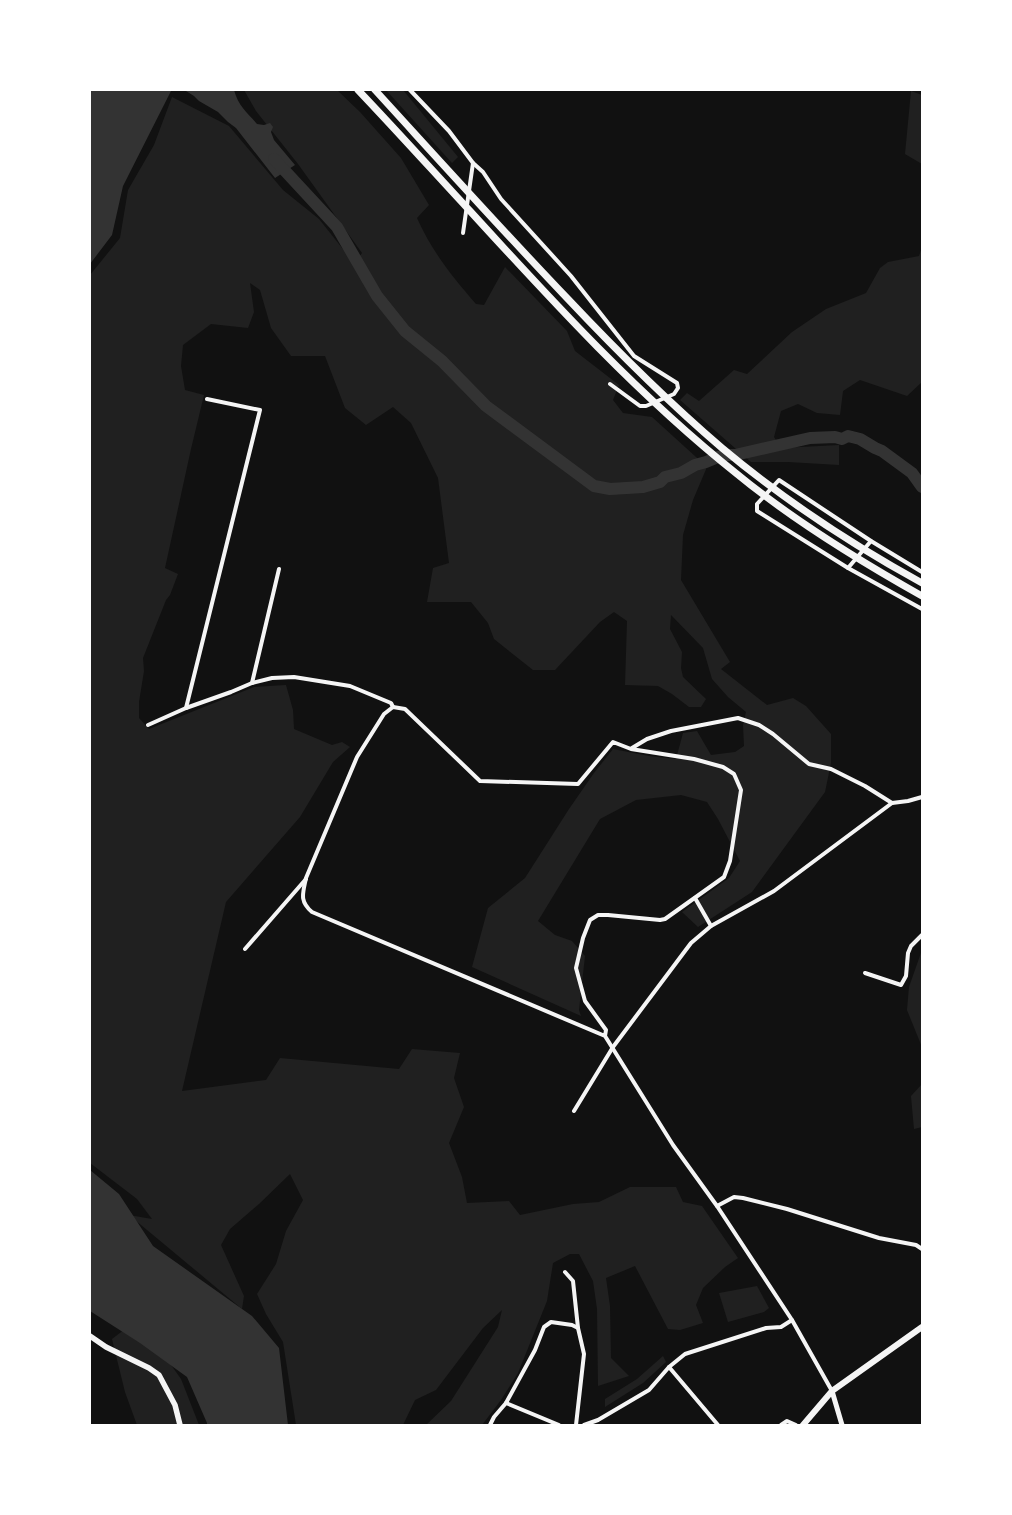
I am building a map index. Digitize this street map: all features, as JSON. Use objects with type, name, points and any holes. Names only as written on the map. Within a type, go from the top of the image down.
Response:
[{"type":"highway","points":[[358,90],[582,332],[650,399],[714,456],[787,512],[859,560],[922,596]]},
{"type":"highway","points":[[375,90],[534,264],[658,391],[722,448],[789,500],[865,550],[922,583]]},
{"type":"main road","points":[[803,1425],[832,1391],[922,1327]]},
{"type":"main road","points":[[90,1336],[106,1347],[149,1368],[159,1376],[175,1405],[180,1425]]},
{"type":"street","points":[[410,90],[449,131],[473,163],[483,172],[506,204],[571,276],[634,356],[677,382],[678,388],[674,394],[646,406],[640,406],[610,384]]},
{"type":"street","points":[[463,233],[473,163]]},
{"type":"street","points":[[186,708],[260,410],[207,399]]},
{"type":"street","points":[[922,572],[871,541],[779,480],[756,504],[757,511],[848,568],[922,609]]},
{"type":"street","points":[[848,568],[871,541]]},
{"type":"street","points":[[252,683],[279,569]]},
{"type":"street","points":[[148,725],[186,708],[252,683],[272,678],[294,677],[350,686],[391,703],[393,707],[405,709],[480,781],[578,784],[613,742],[632,749],[694,759],[723,767],[734,774],[741,790],[730,861],[724,877],[665,919],[660,920],[608,915],[598,916],[590,920],[583,938],[576,968],[584,1001],[606,1030],[605,1036]]},
{"type":"street","points":[[393,707],[384,714],[357,757],[306,878],[302,894],[306,907],[312,912],[605,1036],[673,1145],[717,1206],[792,1320],[832,1391],[842,1425]]},
{"type":"street","points":[[632,749],[647,739],[670,731],[738,718],[759,725],[773,734],[809,764],[831,769],[865,786],[892,803]]},
{"type":"street","points":[[574,1111],[613,1047],[691,943],[711,926],[774,891],[892,803],[922,797]]},
{"type":"street","points":[[245,950],[306,878]]},
{"type":"street","points":[[695,898],[711,926]]},
{"type":"street","points":[[865,973],[901,985],[906,976],[908,953],[911,946],[922,935]]},
{"type":"street","points":[[717,1206],[734,1197],[743,1198],[787,1209],[879,1238],[916,1246],[922,1249]]},
{"type":"street","points":[[565,1272],[573,1281],[578,1328],[584,1354],[576,1425]]},
{"type":"street","points":[[584,1425],[598,1420],[649,1390],[669,1367],[685,1354],[766,1328],[781,1327],[792,1320]]},
{"type":"street","points":[[490,1425],[494,1417],[506,1403],[535,1350],[544,1327],[551,1322],[572,1325],[578,1328]]},
{"type":"street","points":[[669,1367],[718,1425]]},
{"type":"street","points":[[506,1403],[559,1425]]},
{"type":"street","points":[[781,1425],[787,1421],[796,1425]]},
{"type":"shaded area","points":[[90,90],[234,90],[241,105],[257,124],[264,125],[270,123],[273,127],[271,132],[274,140],[295,165],[275,178],[236,128],[218,112],[199,101],[186,91],[171,91],[123,186],[112,235],[90,264]]},
{"type":"shaded area","points":[[244,90],[337,90],[360,112],[401,158],[429,205],[417,218],[423,231],[443,263],[476,304],[484,305],[505,267],[567,331],[575,351],[619,385],[613,400],[623,413],[652,417],[707,467],[693,500],[683,535],[681,580],[730,662],[721,669],[767,705],[793,698],[806,706],[831,734],[831,763],[825,792],[752,892],[698,927],[682,912],[729,878],[740,861],[718,819],[707,802],[681,795],[636,800],[600,819],[538,921],[555,935],[572,941],[585,956],[579,1010],[581,1016],[472,967],[488,908],[525,878],[569,809],[613,749],[649,756],[676,759],[683,733],[697,731],[711,755],[735,752],[744,746],[743,725],[746,712],[728,697],[712,679],[703,648],[671,615],[670,629],[682,652],[681,668],[683,677],[706,699],[701,707],[689,707],[672,694],[658,686],[625,685],[627,621],[614,612],[600,622],[555,670],[533,670],[494,639],[488,623],[471,602],[427,602],[433,568],[449,563],[438,478],[411,423],[393,407],[366,425],[345,408],[325,356],[291,356],[271,328],[260,290],[250,283],[254,312],[248,328],[211,324],[183,345],[181,366],[185,390],[204,395],[165,568],[178,574],[143,658],[144,671],[139,702],[139,718],[149,729],[254,687],[286,685],[293,710],[294,729],[332,745],[342,742],[350,747],[333,762],[300,817],[226,902],[182,1091],[266,1080],[280,1058],[399,1069],[412,1049],[460,1053],[454,1078],[464,1107],[449,1143],[462,1177],[467,1203],[509,1201],[520,1215],[573,1204],[599,1202],[630,1187],[676,1187],[683,1202],[702,1206],[738,1258],[725,1267],[703,1288],[696,1305],[703,1323],[680,1330],[668,1329],[635,1266],[606,1278],[610,1306],[611,1358],[629,1376],[598,1386],[597,1309],[593,1281],[579,1254],[570,1254],[553,1263],[547,1301],[518,1373],[501,1400],[482,1425],[426,1425],[451,1401],[498,1327],[502,1310],[483,1328],[436,1390],[415,1400],[403,1425],[296,1425],[283,1342],[266,1314],[257,1294],[276,1264],[286,1231],[303,1200],[290,1174],[230,1229],[221,1245],[244,1296],[242,1309],[129,1215],[152,1219],[137,1199],[90,1163],[90,275],[120,238],[128,190],[154,145],[172,97],[229,126],[283,190],[319,219],[354,263],[362,253],[298,164],[256,111]]},
{"type":"shaded area","points":[[386,90],[403,90],[458,157],[452,163]]},
{"type":"shaded area","points":[[911,91],[922,95],[922,164],[905,154]]},
{"type":"shaded area","points":[[922,247],[922,382],[907,396],[860,380],[843,391],[840,415],[817,413],[798,404],[781,411],[774,437],[781,448],[839,445],[839,465],[788,462],[751,462],[680,400],[687,393],[699,401],[734,370],[747,374],[792,332],[826,309],[866,293],[880,268],[888,262],[919,256]]},
{"type":"shaded area","points":[[922,950],[922,1047],[907,1010],[909,987]]},
{"type":"shaded area","points":[[922,1084],[922,1127],[914,1129],[911,1096]]},
{"type":"shaded area","points":[[90,1170],[119,1194],[153,1246],[252,1316],[279,1348],[288,1425],[207,1425],[187,1377],[140,1343],[90,1311]]},
{"type":"shaded area","points":[[757,1286],[769,1308],[764,1312],[728,1322],[719,1293]]},
{"type":"shaded area","points":[[133,1323],[151,1337],[181,1379],[199,1425],[137,1425],[125,1392],[112,1339]]},
{"type":"shaded area","points":[[663,1356],[666,1362],[643,1383],[605,1407],[605,1399],[637,1379]]},
{"type":"waterway","points":[[274,159],[337,227],[377,296],[405,331],[442,361],[486,406],[594,486],[610,489],[643,487],[660,482],[665,477],[681,473],[695,465],[725,455],[735,455],[810,438],[835,437],[842,439],[848,436],[860,439],[882,451],[912,473],[922,487]]}]
